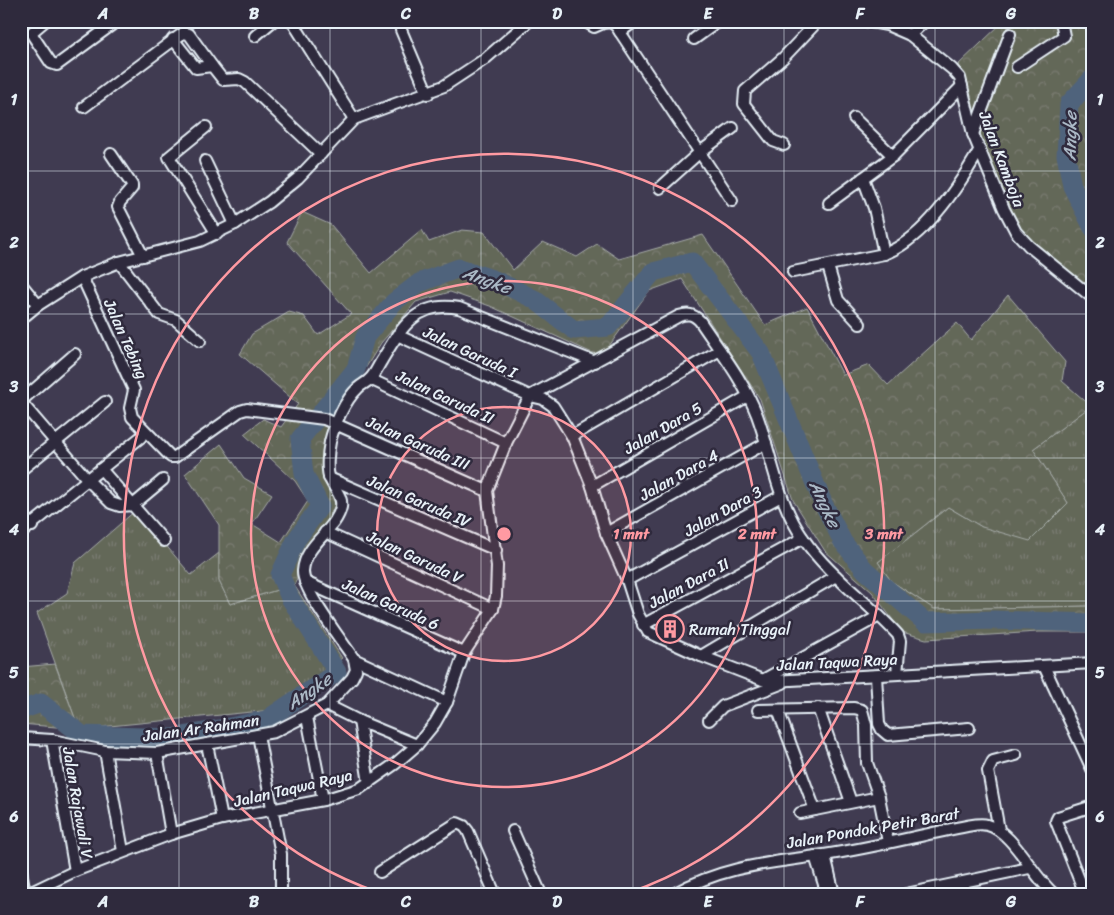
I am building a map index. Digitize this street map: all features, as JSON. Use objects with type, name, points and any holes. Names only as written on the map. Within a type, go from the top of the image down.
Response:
[{"type":"street","points":[[45,21],[32,32],[33,36],[51,63],[57,65],[118,21]]},
{"type":"street","points":[[292,21],[354,119]]},
{"type":"street","points":[[405,21],[401,26],[401,30],[428,94]]},
{"type":"street","points":[[21,319],[38,305],[82,277],[119,262],[200,241],[235,224],[269,202],[298,178],[354,119],[428,94],[468,72],[529,21]]},
{"type":"street","points":[[584,21],[594,27],[603,22],[611,22],[620,32],[732,200]]},
{"type":"street","points":[[620,32],[635,21]]},
{"type":"street","points":[[694,40],[719,21]]},
{"type":"street","points":[[784,145],[773,141],[744,104],[745,91],[818,21]]},
{"type":"street","name":"Jalan Kamboja","points":[[866,21],[887,25],[910,35],[952,68],[960,78],[973,134],[1016,232],[1029,246],[1093,298]]},
{"type":"street","points":[[910,35],[925,21]]},
{"type":"street","points":[[1017,66],[1064,36],[1061,21]]},
{"type":"street","points":[[255,36],[267,23]]},
{"type":"street","points":[[84,107],[173,39],[183,33],[189,34],[223,80],[239,79],[246,82],[321,154]]},
{"type":"street","points":[[973,134],[1010,34]]},
{"type":"street","points":[[173,39],[194,67],[199,69],[212,66]]},
{"type":"street","points":[[829,203],[893,156],[962,86]]},
{"type":"street","points":[[854,118],[893,156]]},
{"type":"street","points":[[1093,119],[1093,132]]},
{"type":"street","points":[[206,127],[169,156],[217,234]]},
{"type":"street","points":[[660,188],[700,152],[733,128]]},
{"type":"street","points":[[793,272],[884,254],[898,249],[933,217],[958,185],[980,149]]},
{"type":"street","points":[[111,154],[132,185],[132,188],[118,207],[144,256]]},
{"type":"street","points":[[205,162],[235,224]]},
{"type":"street","points":[[863,178],[874,208],[884,254]]},
{"type":"street","points":[[119,262],[159,314],[176,320],[200,341]]},
{"type":"street","points":[[828,266],[838,300],[860,324]]},
{"type":"street","name":"Jalan Tebing","points":[[82,277],[134,390],[130,413],[171,457],[175,457],[240,411],[247,409],[300,414],[337,423]]},
{"type":"street","points":[[21,284],[38,305]]},
{"type":"street","points":[[447,702],[354,659],[305,582],[303,571],[308,555],[339,513],[342,504],[329,478],[330,442],[337,423],[348,399],[370,379],[397,335],[413,317],[442,304],[459,308],[595,362]]},
{"type":"street","points":[[530,396],[679,316],[688,313],[700,321],[748,396],[766,443],[781,496],[803,538],[836,576],[898,636],[900,641],[897,674]]},
{"type":"street","name":"Jalan Garuda I","points":[[397,335],[530,396]]},
{"type":"street","points":[[572,436],[720,350]]},
{"type":"street","points":[[75,354],[21,401],[88,480],[111,503],[120,506],[133,505],[163,480]]},
{"type":"street","name":"Jalan Garuda II","points":[[370,379],[506,443]]},
{"type":"street","points":[[530,396],[543,399],[553,406],[572,436],[592,486],[606,533],[627,580],[643,625]]},
{"type":"street","name":"Jalan Taqwa Raya","points":[[26,894],[75,870],[171,834],[222,819],[323,800],[359,790],[417,745],[436,723],[447,702],[464,654],[493,608],[497,582],[496,550],[488,491],[506,443],[530,396]]},
{"type":"street","name":"Jalan Dara 5","points":[[592,486],[748,396]]},
{"type":"street","points":[[21,470],[105,402]]},
{"type":"street","name":"Jalan Garuda III","points":[[337,423],[488,491]]},
{"type":"street","points":[[21,533],[141,437]]},
{"type":"street","name":"Jalan Dara 4","points":[[606,533],[766,443]]},
{"type":"street","points":[[101,469],[164,541]]},
{"type":"street","name":"Jalan Garuda IV","points":[[329,478],[496,550]]},
{"type":"street","name":"Jalan Dara 3","points":[[627,580],[781,496]]},
{"type":"street","points":[[21,514],[32,526]]},
{"type":"street","name":"Jalan Garuda V","points":[[325,532],[493,608]]},
{"type":"street","name":"Jalan Dara II","points":[[643,625],[803,538]]},
{"type":"street","points":[[701,656],[836,576]]},
{"type":"street","name":"Jalan Garuda 6","points":[[305,582],[464,654]]},
{"type":"street","points":[[763,680],[879,616]]},
{"type":"street","name":"Jalan Taqwa Raya","points":[[643,625],[648,632],[701,656],[763,680],[786,682],[1093,663]]},
{"type":"street","name":"Jalan Ar Rahman","points":[[21,738],[52,740],[105,752],[157,752],[274,732],[307,718],[327,705],[352,678],[356,670],[354,659]]},
{"type":"street","points":[[1044,666],[1093,771]]},
{"type":"street","points":[[876,676],[879,724],[888,735],[969,728]]},
{"type":"street","points":[[709,720],[723,706],[729,703],[786,682]]},
{"type":"street","points":[[327,705],[359,721],[417,745]]},
{"type":"street","points":[[818,708],[851,802]]},
{"type":"street","points":[[758,710],[818,708],[854,708],[862,710],[866,725],[867,763],[879,797],[888,842]]},
{"type":"street","points":[[778,710],[815,810]]},
{"type":"street","points":[[307,718],[323,800]]},
{"type":"street","points":[[359,721],[369,783]]},
{"type":"street","points":[[258,735],[281,854],[281,894]]},
{"type":"street","name":"Jalan Rajawali V","points":[[52,740],[75,870]]},
{"type":"street","points":[[207,744],[222,819]]},
{"type":"street","points":[[105,752],[123,851]]},
{"type":"street","points":[[157,752],[171,834]]},
{"type":"street","points":[[1016,755],[993,761],[988,771],[999,830],[1029,868],[1054,894]]},
{"type":"street","points":[[800,813],[879,797]]},
{"type":"street","points":[[1085,894],[1056,821],[1058,817],[1093,806]]},
{"type":"street","points":[[380,872],[457,823],[464,826],[468,831],[496,894]]},
{"type":"street","name":"Jalan Pondok Petir Barat","points":[[673,894],[719,873],[820,856],[967,826],[986,824],[999,830]]},
{"type":"street","points":[[513,831],[541,894]]},
{"type":"street","points":[[820,856],[827,894]]},
{"type":"street","points":[[820,856],[834,894]]},
{"type":"street","points":[[906,894],[963,888],[1029,868]]},
{"type":"street","points":[[21,870],[26,894]]},
{"type":"green space","points":[[1004,21],[1093,21],[1093,106],[1091,108],[1093,301],[1022,242],[977,150],[958,65]]},
{"type":"green space","points":[[302,212],[331,225],[371,273],[422,230],[429,242],[462,230],[484,232],[513,270],[543,242],[577,257],[597,244],[619,259],[703,235],[765,325],[807,307],[843,375],[869,365],[888,385],[957,323],[971,340],[1008,295],[1065,362],[1062,381],[1091,406],[1033,449],[1068,503],[1030,541],[982,527],[948,507],[878,562],[891,581],[934,609],[1093,606],[1093,632],[1038,632],[926,639],[902,632],[872,592],[825,551],[793,500],[760,399],[682,279],[649,291],[601,357],[490,306],[450,292],[416,302],[381,343],[328,429],[331,475],[338,499],[294,585],[230,604],[219,581],[219,525],[185,474],[221,444],[244,478],[272,494],[252,524],[281,542],[308,501],[295,481],[244,434],[263,419],[281,427],[298,404],[240,354],[252,334],[289,312],[304,316],[318,335],[351,314],[287,242]]},
{"type":"green space","points":[[1091,406],[1093,408],[1093,606],[934,609],[891,581],[878,562],[948,507],[982,527],[1068,503],[1033,449]]},
{"type":"green space","points":[[136,510],[191,575],[219,553],[219,581],[230,604],[294,585],[342,658],[272,710],[79,729],[37,613],[67,593],[75,563]]},
{"type":"green space","points":[[55,664],[79,729],[21,724],[21,667]]},
{"type":"waterway","name":"Angke","points":[[1093,78],[1069,104],[1066,155],[1072,186],[1093,228]]},
{"type":"waterway","name":"Angke","points":[[21,710],[41,703],[82,735],[173,738],[266,720],[337,672],[290,598],[280,575],[296,540],[320,506],[304,474],[300,439],[356,369],[365,337],[394,302],[419,283],[459,268],[495,280],[534,299],[574,330],[608,327],[653,272],[692,262],[761,353],[823,503],[843,542],[865,570],[925,622],[994,620],[1093,623]]},
{"type":"place","name":"Rumah Tinggal","points":[[670,629]]}]
